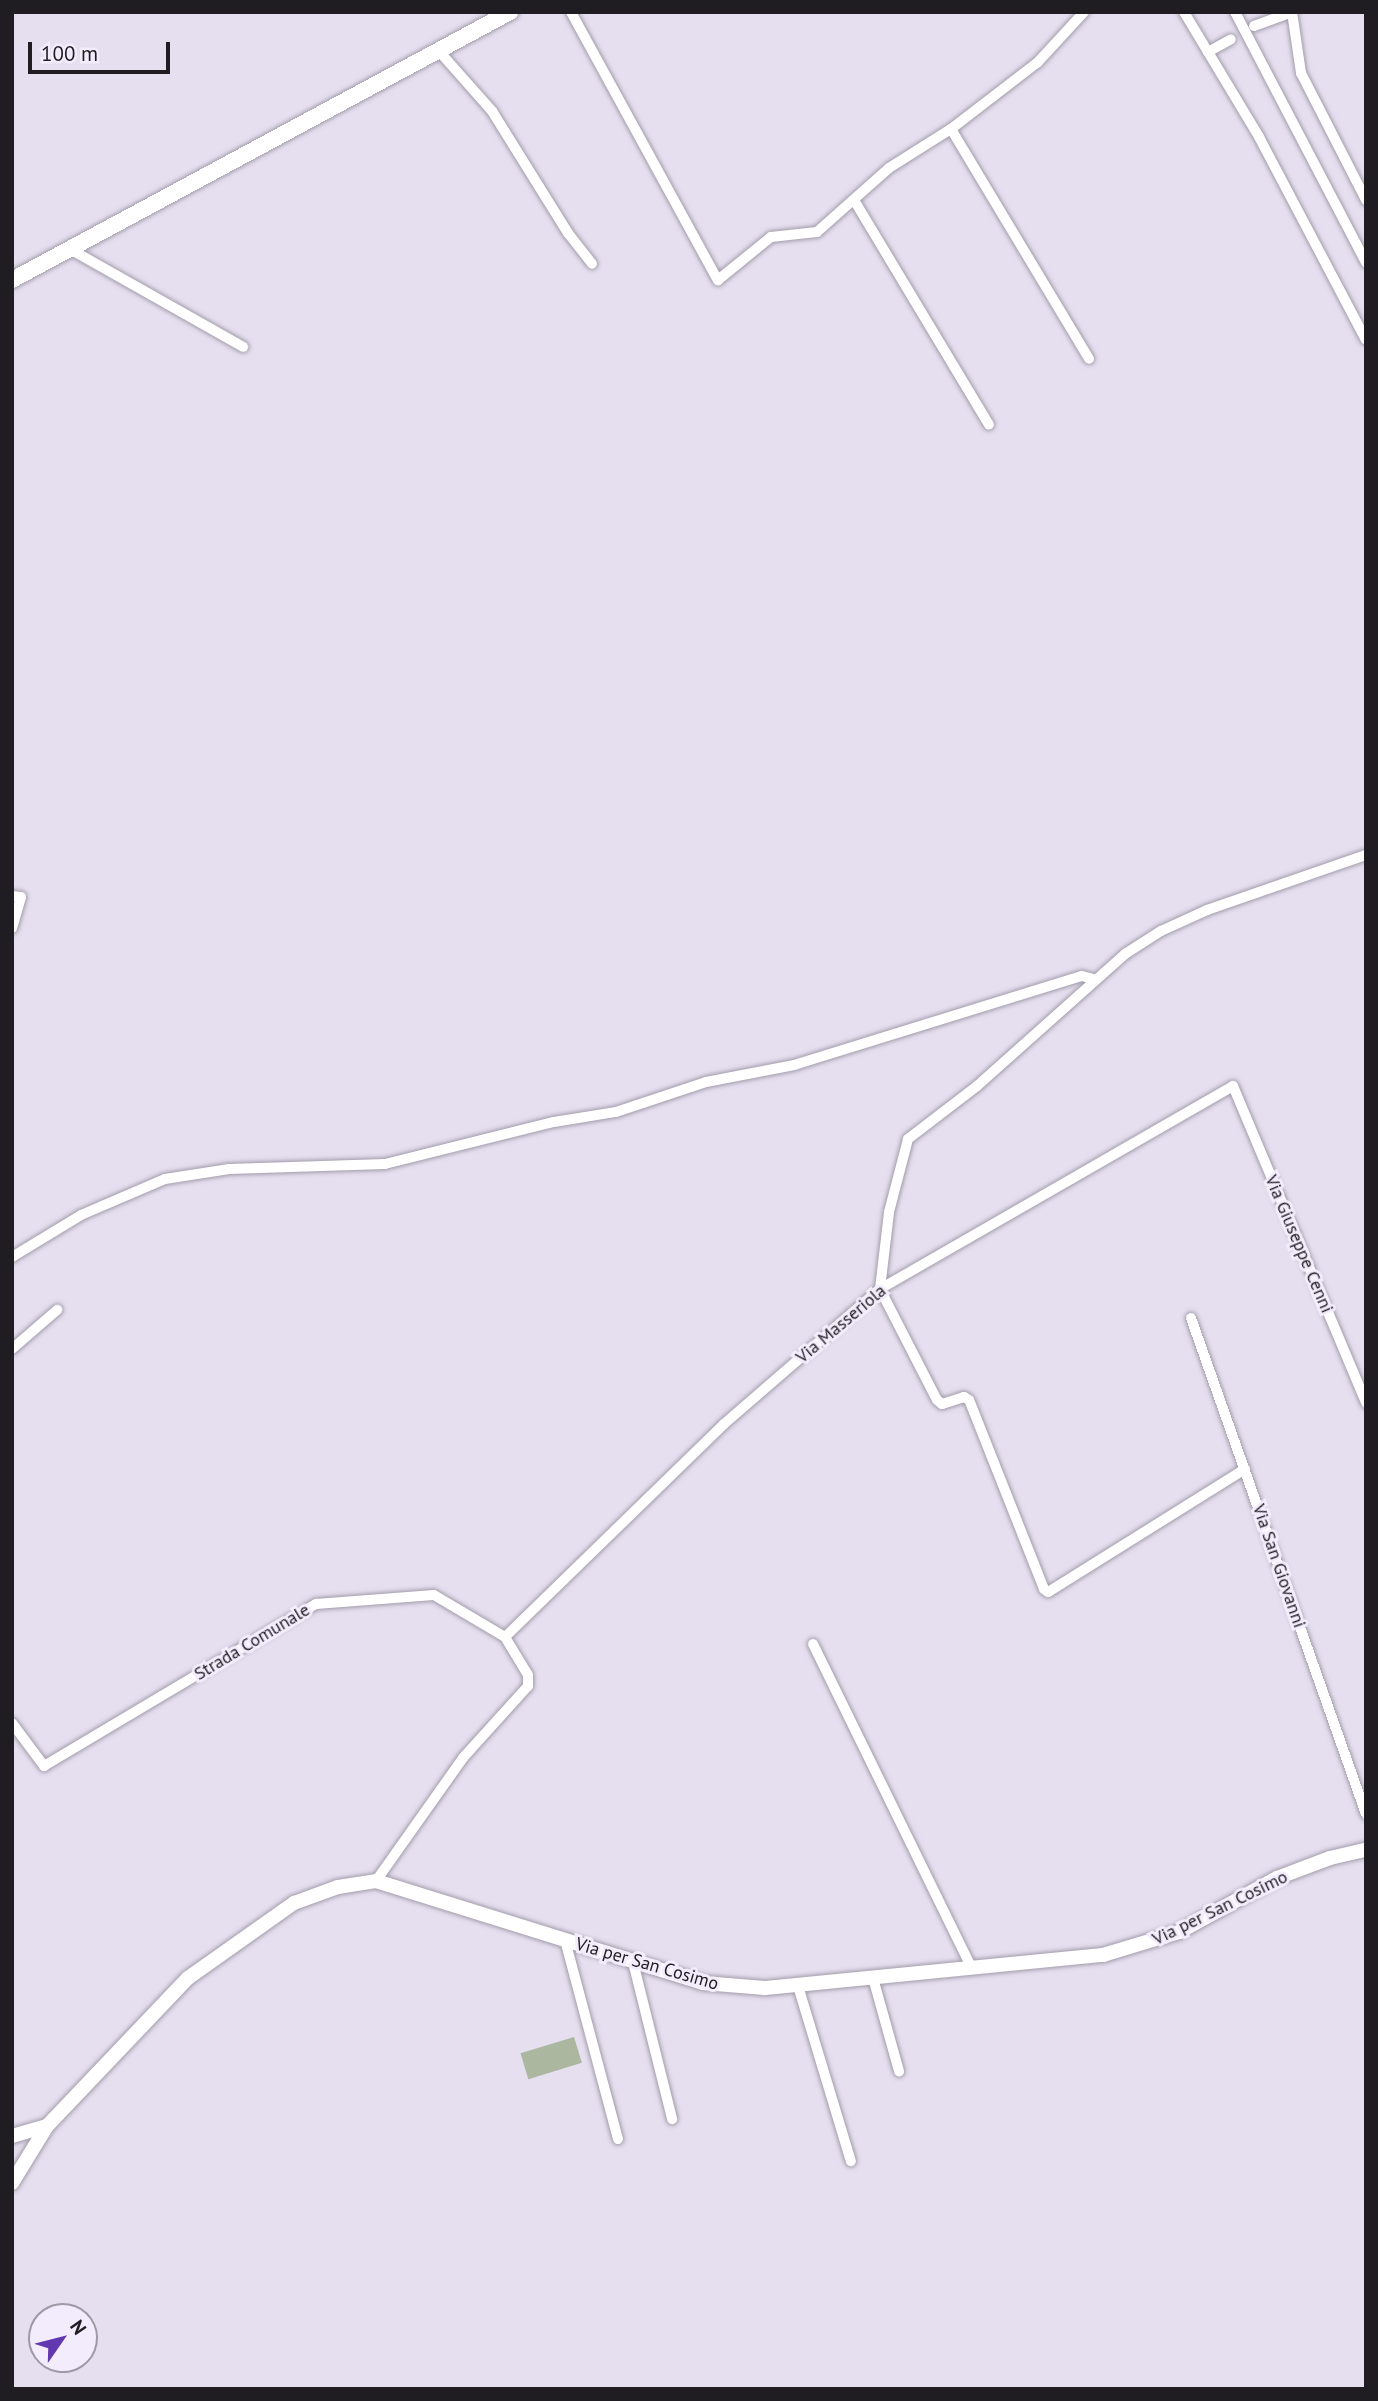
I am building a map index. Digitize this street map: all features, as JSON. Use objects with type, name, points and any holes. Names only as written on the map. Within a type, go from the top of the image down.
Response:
[{"type":"main road","points":[[12,280],[510,12]]},
{"type":"street","points":[[570,12],[718,281],[771,237],[817,232],[890,168],[951,129],[1038,62],[1084,12]]},
{"type":"street","points":[[1184,12],[1259,137],[1366,340]]},
{"type":"street","points":[[1235,12],[1366,263]]},
{"type":"street","points":[[1254,26],[1292,12],[1301,74],[1366,200]]},
{"type":"street","points":[[1208,52],[1231,39]]},
{"type":"street","points":[[438,50],[492,111],[568,233],[592,264]]},
{"type":"street","points":[[951,129],[1089,359]]},
{"type":"street","points":[[853,200],[989,425]]},
{"type":"street","points":[[70,249],[243,347]]},
{"type":"street","points":[[1245,1469],[1048,1592],[970,1400],[964,1397],[942,1404],[937,1400],[880,1289],[889,1212],[908,1139],[977,1086],[1093,979],[1171,926],[1366,855]]},
{"type":"street","points":[[12,928],[17,897]]},
{"type":"street","points":[[12,1257],[81,1215],[165,1179],[229,1169],[385,1164],[554,1122],[616,1112],[705,1082],[794,1065],[1082,976],[1093,979]]},
{"type":"street","name":"Via Masseriola","points":[[505,1637],[724,1424],[880,1289],[1233,1086]]},
{"type":"street","name":"Via Giuseppe Cenni","points":[[1233,1086],[1365,1397]]},
{"type":"street","points":[[12,1349],[57,1310]]},
{"type":"street","name":"Via San Giovanni","points":[[1191,1318],[1366,1814]]},
{"type":"street","name":"Strada Comunale","points":[[14,1729],[44,1766],[316,1604],[429,1594],[505,1637],[528,1675],[528,1686],[463,1758],[376,1881]]},
{"type":"street","points":[[813,1643],[972,1969]]},
{"type":"street","name":"Via per San Cosimo","points":[[12,2183],[47,2126],[188,1978],[294,1903],[338,1887],[376,1881],[633,1962],[721,1986],[798,1986],[1077,1959],[1141,1947],[1179,1933],[1277,1878],[1329,1858],[1366,1850]]},
{"type":"street","points":[[565,1941],[618,2139]]},
{"type":"street","points":[[633,1962],[673,2119]]},
{"type":"street","points":[[873,1978],[899,2071]]},
{"type":"street","points":[[798,1986],[851,2161]]},
{"type":"street","points":[[12,2136],[47,2126]]},
{"type":"green space","points":[[574,2037],[582,2063],[528,2079],[520,2053]]}]
